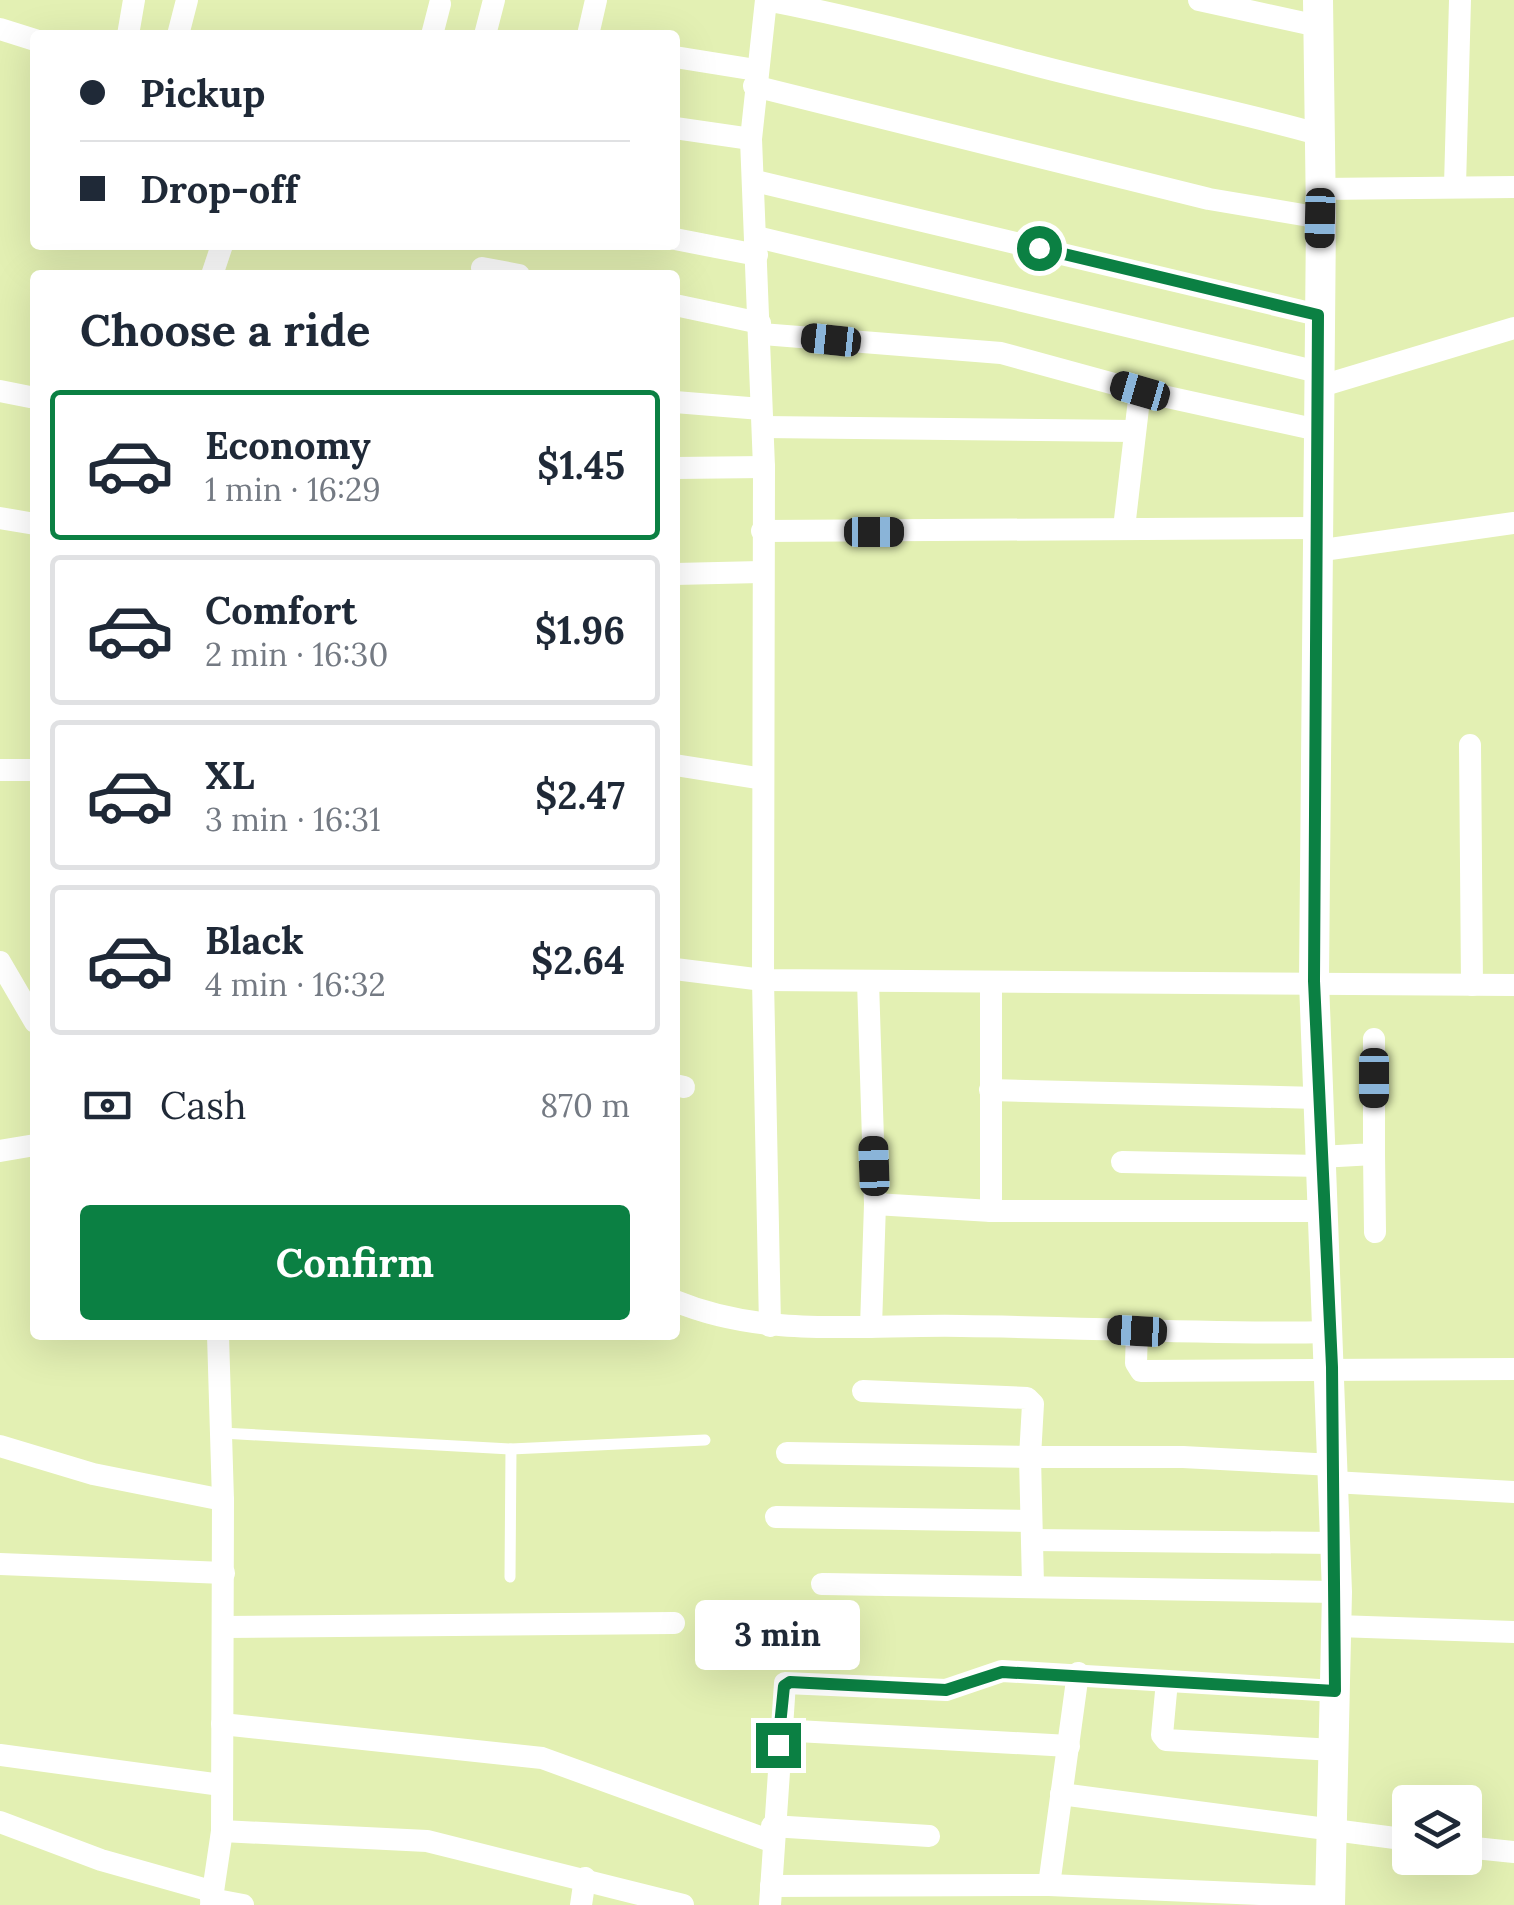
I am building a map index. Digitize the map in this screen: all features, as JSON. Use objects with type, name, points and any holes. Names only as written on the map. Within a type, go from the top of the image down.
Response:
[{"type":"street","points":[[129,30],[134,0]]},
{"type":"street","points":[[179,30],[187,0]]},
{"type":"street","points":[[486,30],[494,0]]},
{"type":"street","points":[[589,30],[596,0]]},
{"type":"street","points":[[770,1326],[763,980],[764,468],[751,138],[766,0],[892,24],[1030,64],[1156,91],[1318,134]]},
{"type":"street","points":[[1199,0],[1318,13],[1314,981],[1332,1367],[1337,1592],[1337,1626],[1335,1691],[1333,1750],[1330,1830],[1330,1901],[1049,1885],[770,1896],[785,1683],[946,1690],[1002,1672],[1335,1691]]},
{"type":"street","points":[[1455,186],[1460,0]]},
{"type":"street","points":[[433,30],[440,4]]},
{"type":"street","points":[[0,29],[30,38]]},
{"type":"street","points":[[680,58],[1209,199],[1320,204],[1455,186],[1514,186]]},
{"type":"street","points":[[680,129],[751,138]]},
{"type":"street","points":[[755,182],[1318,315]]},
{"type":"street","points":[[680,239],[757,246],[1318,380],[1514,328]]},
{"type":"street","points":[[680,306],[760,328],[1001,353],[1140,391],[1318,430]]},
{"type":"street","points":[[0,391],[30,397]]},
{"type":"street","points":[[1124,528],[1140,391]]},
{"type":"street","points":[[680,403],[762,418],[1134,431]]},
{"type":"street","points":[[680,468],[764,468]]},
{"type":"street","points":[[0,518],[30,523]]},
{"type":"street","points":[[762,531],[1124,528],[1316,540],[1514,523]]},
{"type":"street","points":[[680,574],[761,572]]},
{"type":"street","points":[[1470,745],[1472,985]]},
{"type":"street","points":[[680,766],[762,779]]},
{"type":"street","points":[[0,770],[30,770]]},
{"type":"street","points":[[0,962],[24,981]]},
{"type":"street","points":[[680,970],[763,980],[1514,985]]},
{"type":"street","points":[[868,981],[875,1204],[871,1327]]},
{"type":"street","points":[[991,982],[991,1211]]},
{"type":"street","points":[[1374,1039],[1375,1232]]},
{"type":"street","points":[[990,1090],[1318,1098]]},
{"type":"street","points":[[0,1151],[30,1145]]},
{"type":"street","points":[[1122,1162],[1320,1161],[1374,1154]]},
{"type":"street","points":[[875,1204],[991,1211],[1323,1211]]},
{"type":"street","points":[[680,1302],[770,1326],[1329,1332]]},
{"type":"street","points":[[1137,1331],[1136,1363],[1141,1371],[1514,1369]]},
{"type":"street","points":[[211,1898],[222,1831],[224,1573],[218,1340]]},
{"type":"street","points":[[863,1391],[1028,1398],[1033,1404],[1032,1586]]},
{"type":"street","points":[[0,1446],[93,1474],[223,1500]]},
{"type":"street","points":[[787,1452],[1183,1457],[1514,1492]]},
{"type":"street","points":[[776,1516],[1334,1544]]},
{"type":"street","points":[[0,1564],[224,1573]]},
{"type":"street","points":[[822,1584],[1337,1592]]},
{"type":"street","points":[[224,1627],[674,1623]]},
{"type":"street","points":[[1337,1626],[1514,1632]]},
{"type":"street","points":[[1049,1885],[1078,1674]]},
{"type":"street","points":[[1168,1681],[1162,1736],[1166,1740],[1333,1750]]},
{"type":"street","points":[[222,1724],[418,1741],[542,1758],[576,1766],[661,1804],[772,1834],[929,1836]]},
{"type":"street","points":[[779,1730],[1069,1746]]},
{"type":"street","points":[[0,1755],[221,1785]]},
{"type":"street","points":[[1061,1794],[1392,1838]]},
{"type":"street","points":[[0,1822],[211,1898],[243,1905]]},
{"type":"street","points":[[222,1831],[427,1841],[684,1905]]},
{"type":"street","points":[[1482,1848],[1514,1852]]},
{"type":"street","points":[[582,1905],[585,1878]]},
{"type":"lane","points":[[222,1433],[511,1448],[705,1440]]},
{"type":"lane","points":[[510,1578],[511,1448]]},
{"type":"route","points":[[778,1745],[784,1686],[790,1682],[894,1691],[946,1690],[1002,1672],[1335,1691],[1332,1367],[1314,981],[1318,315],[1210,293],[1039,248]]}]
